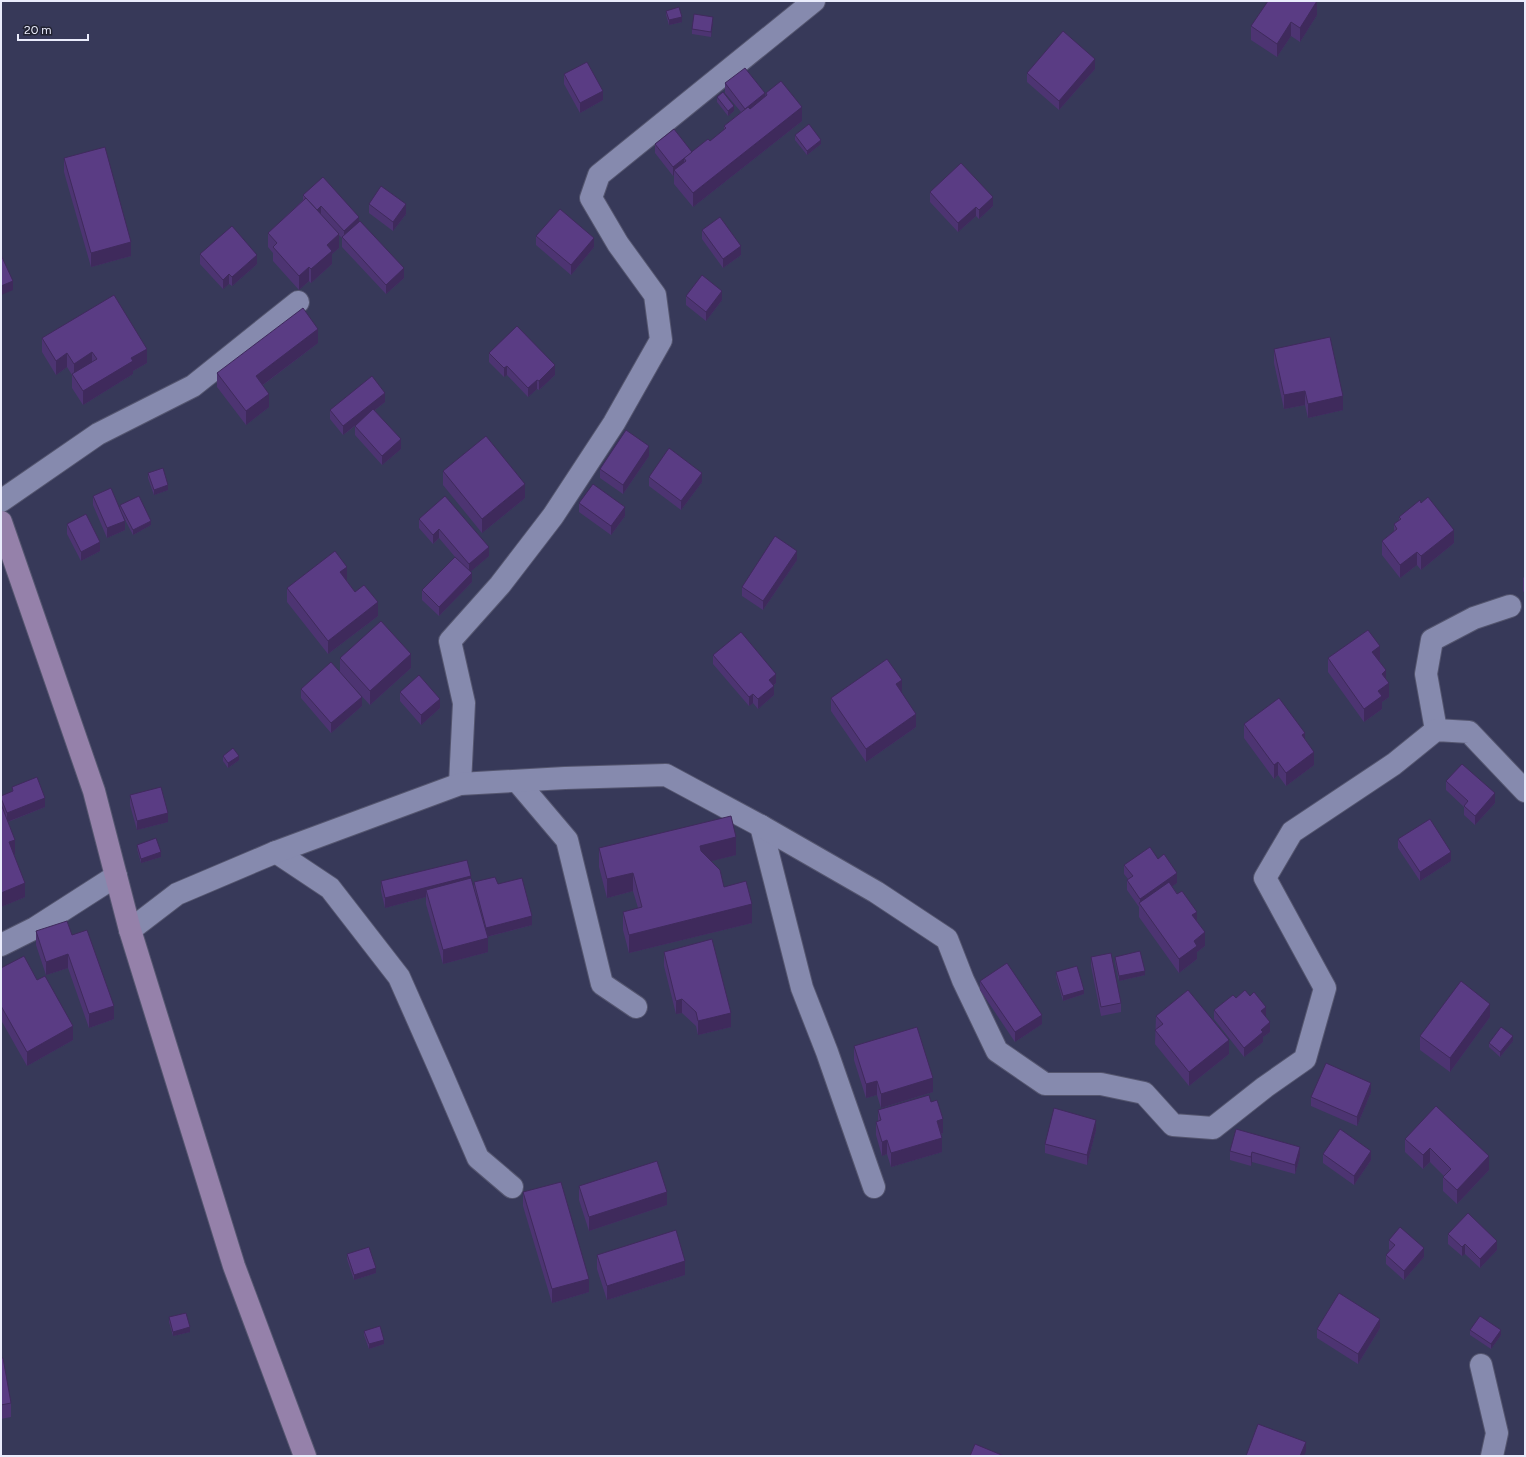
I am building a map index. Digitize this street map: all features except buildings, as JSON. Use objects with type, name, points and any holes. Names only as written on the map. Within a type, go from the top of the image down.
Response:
[{"type":"street","points":[[460,784],[464,704],[450,641],[500,585],[553,516],[614,423],[661,340],[655,295],[618,244],[592,198],[599,174],[814,1]]},
{"type":"street","points":[[1,501],[98,434],[193,386],[298,302]]},
{"type":"street","points":[[1,522],[94,791],[130,930],[234,1266],[305,1456]]},
{"type":"street","points":[[1436,730],[1426,674],[1432,640],[1474,618],[1510,606]]},
{"type":"street","points":[[130,930],[177,894],[276,852],[460,784],[666,775],[761,826],[876,892],[947,939],[963,980],[997,1051],[1045,1084],[1101,1084],[1144,1093],[1173,1125],[1213,1128],[1265,1087],[1305,1059],[1325,988],[1265,878],[1292,832],[1394,764],[1436,730],[1469,732],[1525,791]]},
{"type":"street","points":[[517,781],[567,840],[602,984],[636,1007]]},
{"type":"street","points":[[761,826],[802,988],[827,1052],[874,1187]]},
{"type":"street","points":[[276,852],[330,888],[399,977],[442,1072],[478,1158],[512,1187]]},
{"type":"street","points":[[1,945],[35,928],[116,876]]},
{"type":"street","points":[[1482,1366],[1497,1433],[1492,1456]]}]
